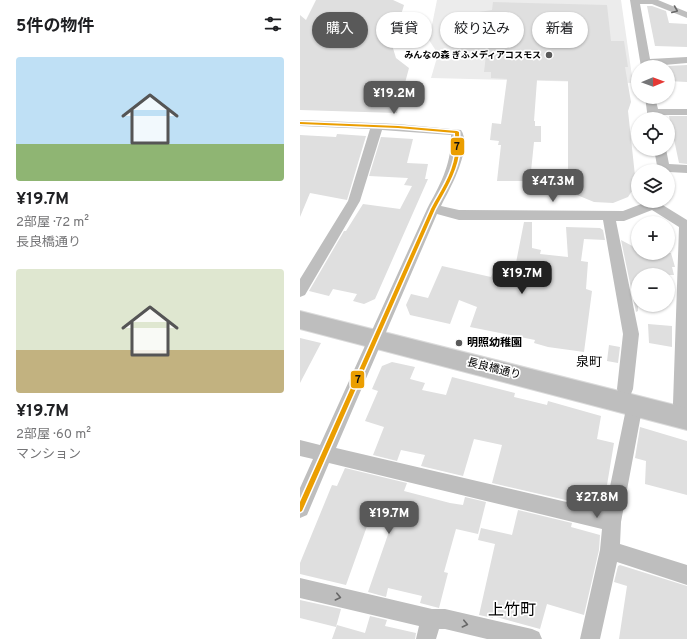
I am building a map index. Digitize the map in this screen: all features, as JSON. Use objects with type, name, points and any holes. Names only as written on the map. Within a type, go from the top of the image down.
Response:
[{"type":"highway","name":"長良橋通り","points":[[300,308],[378,333],[685,410]]},
{"type":"highway","name":"長良橋通り","points":[[300,320],[378,333]]},
{"type":"street","points":[[644,60],[635,0],[653,1],[687,15]]},
{"type":"street","points":[[675,61],[687,60]]},
{"type":"street","points":[[675,113],[687,112]]},
{"type":"street","points":[[300,123],[377,126],[457,132],[458,145],[456,165],[433,209],[300,509]]},
{"type":"street","points":[[300,291],[354,201],[377,126]]},
{"type":"street","points":[[675,169],[687,169]]},
{"type":"street","points":[[433,209],[459,215],[624,216],[643,208]]},
{"type":"street","points":[[662,208],[687,226],[685,410]]},
{"type":"street","points":[[590,639],[610,550],[612,522],[630,397],[631,334],[609,216]]},
{"type":"street","points":[[300,448],[612,522]]},
{"type":"street","points":[[610,550],[687,575]]},
{"type":"street","points":[[300,588],[432,619],[445,619],[532,639]]},
{"type":"street","points":[[426,639],[432,619]]},
{"type":"shaded area","name":"みんなの森 ぎふメディアコスモス","points":[[437,0],[621,0],[631,69],[631,83],[431,78],[438,54],[432,45],[432,25]]},
{"type":"building","points":[[316,0],[393,0],[404,5],[402,12],[376,12],[376,48],[393,48],[396,58],[409,68],[397,113],[300,110],[300,15],[306,20]]},
{"type":"building","points":[[493,2],[607,5],[611,41],[624,41],[628,67],[625,67],[631,102],[628,111],[631,156],[633,156],[634,164],[631,164],[631,192],[628,197],[613,203],[594,202],[577,195],[571,186],[568,178],[568,81],[537,80],[534,121],[535,126],[541,126],[541,142],[534,142],[530,181],[497,181],[501,145],[498,145],[499,141],[490,140],[492,123],[501,124],[507,79],[491,78],[491,72],[484,72],[487,48],[524,48],[524,12],[479,12],[492,10]]},
{"type":"building","points":[[647,6],[652,6],[666,11],[669,23],[687,24],[687,47],[655,46]]},
{"type":"building","points":[[687,65],[687,82],[675,81],[675,66]]},
{"type":"building","points":[[675,116],[687,116],[687,164],[679,163],[675,144]]},
{"type":"building","points":[[337,134],[366,136],[347,200],[310,193],[300,217],[300,135],[336,137]]},
{"type":"building","points":[[381,137],[413,139],[407,163],[428,164],[425,179],[428,179],[375,299],[364,304],[353,301],[357,294],[333,289],[329,296],[309,291],[344,231],[346,231],[363,204],[400,209],[412,186],[404,185],[408,178],[369,176]]},
{"type":"building","points":[[524,222],[532,222],[532,248],[541,250],[540,254],[568,257],[566,227],[600,228],[603,230],[605,240],[584,239],[581,261],[588,262],[586,289],[592,291],[584,352],[548,347],[534,343],[535,340],[470,327],[477,307],[459,300],[450,324],[410,315],[406,305],[411,294],[428,298],[442,266],[491,277],[494,270],[514,273]]},
{"type":"building","points":[[621,240],[631,245],[631,260],[673,260],[675,267],[672,268],[631,268],[631,288]]},
{"type":"building","points":[[648,324],[672,326],[672,347],[649,343]]},
{"type":"building","points":[[300,338],[321,343],[300,383]]},
{"type":"building","points":[[609,345],[620,347],[618,363],[607,361]]},
{"type":"building","points":[[392,362],[415,367],[410,379],[425,383],[422,390],[446,395],[452,377],[515,393],[514,397],[547,405],[548,401],[601,416],[597,439],[614,443],[605,497],[573,488],[570,501],[492,483],[502,445],[474,439],[463,476],[421,466],[425,455],[401,450],[397,461],[373,455],[384,427],[365,421],[378,391],[372,389],[382,366]]},
{"type":"building","points":[[640,427],[687,441],[687,495],[645,484],[646,461],[635,458]]},
{"type":"building","points":[[345,468],[407,483],[404,491],[450,503],[463,505],[465,497],[486,502],[478,534],[456,529],[444,572],[448,573],[439,608],[420,603],[422,596],[388,588],[386,597],[368,592],[392,523],[371,515],[346,585],[300,574],[300,563],[332,485],[337,486]]},
{"type":"building","points":[[518,510],[572,523],[571,527],[600,535],[599,550],[584,615],[547,604],[540,629],[493,616],[493,618],[479,615],[495,544],[478,540],[481,528],[512,535]]},
{"type":"building","points":[[620,565],[687,586],[687,639],[619,639],[627,586],[614,582],[618,566]]},
{"type":"building","points":[[300,600],[341,609],[336,627],[300,618]]},
{"type":"building","points":[[370,616],[387,620],[385,626],[416,633],[415,639],[332,639],[337,625],[365,633]]},
{"type":"transit line","name":"7","points":[[300,123],[398,127],[457,132],[457,155],[452,173],[433,209],[300,509]]},
{"type":"place","name":"みんなの森 ぎふメディアコスモス","points":[[549,55]]},
{"type":"place","name":"明照幼稚園","points":[[459,343]]},
{"type":"district","name":"泉町","points":[[589,363]]},
{"type":"district","name":"上竹町","points":[[512,611]]}]
